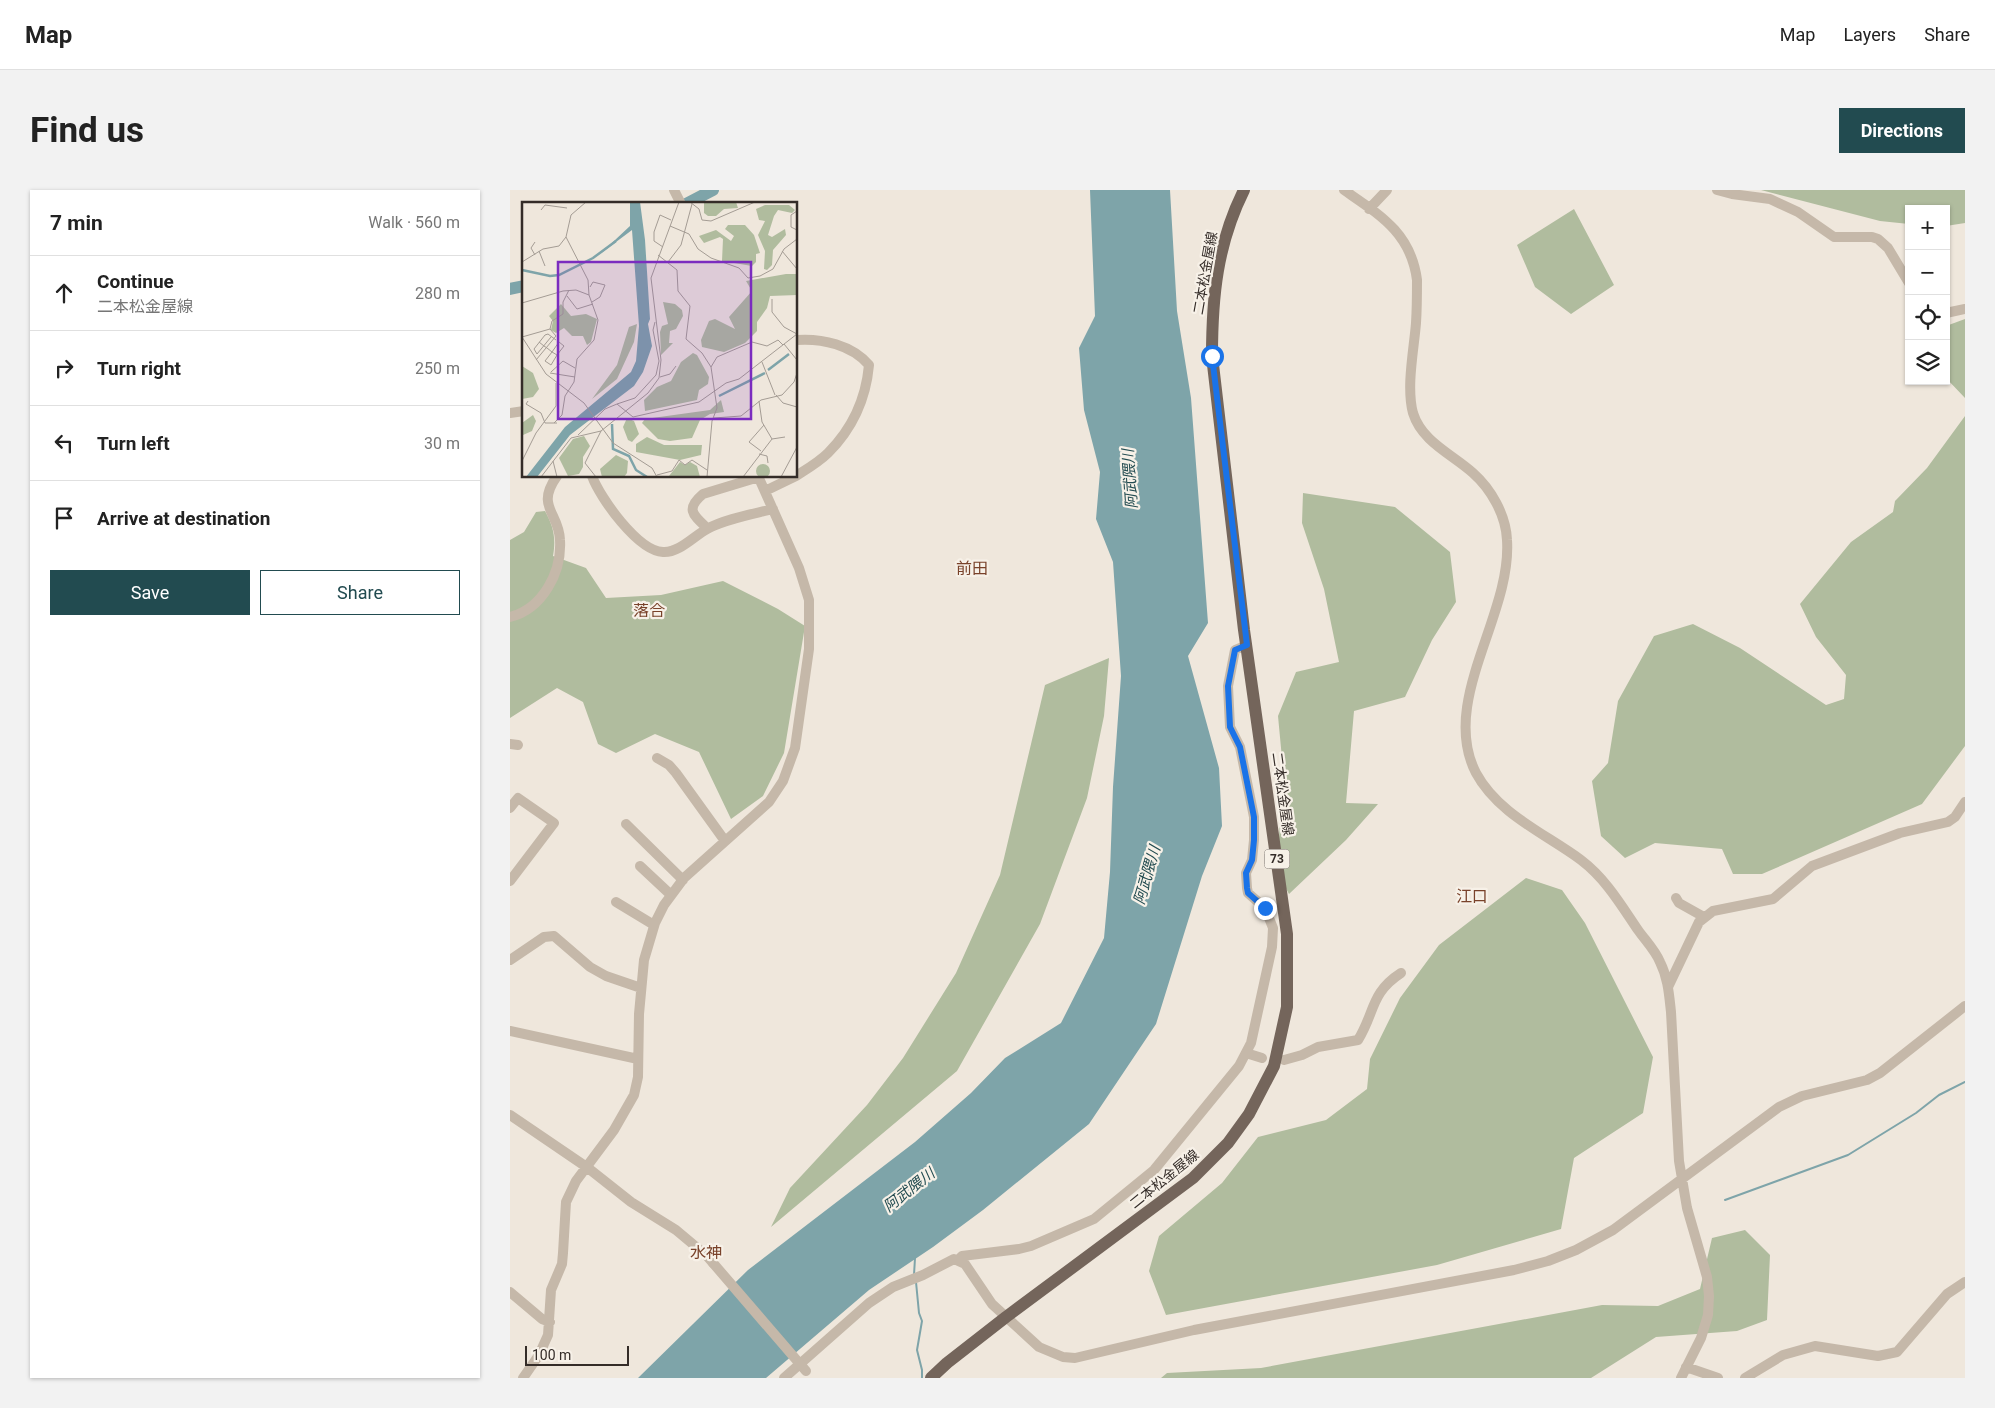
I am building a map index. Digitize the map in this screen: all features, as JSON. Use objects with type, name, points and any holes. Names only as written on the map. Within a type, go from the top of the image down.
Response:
[{"type":"main road","name":"二本松金屋線","points":[[931,1378],[947,1363],[1006,1317],[1194,1178],[1228,1143],[1248,1114],[1274,1066],[1287,1007],[1287,934],[1247,645],[1212,356],[1212,313],[1220,255],[1229,224],[1244,190]]},
{"type":"street","points":[[674,190],[680,202]]},
{"type":"street","points":[[1344,190],[1390,225],[1401,236],[1410,251],[1415,264],[1417,280],[1411,383],[1413,413],[1426,435],[1482,482],[1498,506],[1507,537],[1506,569],[1478,663],[1466,712],[1466,735],[1471,761],[1484,785],[1501,804],[1580,860],[1613,892],[1659,960],[1668,987],[1679,1161],[1687,1208],[1707,1276],[1709,1296],[1708,1315],[1701,1338],[1681,1378]]},
{"type":"street","points":[[1369,209],[1387,190]]},
{"type":"street","points":[[1717,190],[1770,200],[1798,212],[1834,237],[1872,237],[1878,239],[1888,248],[1905,276]]},
{"type":"street","points":[[1950,312],[1965,309]]},
{"type":"street","points":[[798,340],[807,339],[835,344],[855,353],[869,365],[863,397],[857,413],[828,453],[798,475]]},
{"type":"street","points":[[510,618],[522,614],[534,606],[549,586],[558,562],[560,539],[547,503],[547,496],[556,478]]},
{"type":"street","points":[[593,478],[605,502],[620,521],[652,550],[662,552],[671,552],[707,528],[773,509]]},
{"type":"street","points":[[707,528],[693,513],[692,507],[696,500],[703,494],[752,478]]},
{"type":"street","points":[[522,1378],[545,1342],[550,1322],[551,1290],[562,1264],[566,1202],[576,1181],[588,1168],[614,1130],[634,1095],[638,1077],[641,988],[644,960],[654,925],[683,880],[756,814],[776,791],[787,772],[795,748],[811,630],[810,600],[799,568],[759,478]]},
{"type":"street","points":[[765,491],[792,478]]},
{"type":"street","points":[[958,1260],[962,1256],[1031,1246],[1094,1219],[1154,1170],[1239,1066],[1246,1053],[1255,1032],[1273,937],[1269,915],[1265,908],[1248,893],[1247,888],[1246,873],[1252,860],[1254,817],[1240,747],[1230,727],[1228,706],[1228,686],[1235,650],[1247,645]]},
{"type":"street","points":[[657,758],[669,765],[676,773],[724,842]]},
{"type":"street","points":[[510,808],[514,795],[554,823],[510,881]]},
{"type":"street","points":[[1668,987],[1699,922],[1713,911],[1773,899],[1812,866],[1886,838],[1948,822],[1955,817],[1965,802]]},
{"type":"street","points":[[626,824],[683,880]]},
{"type":"street","points":[[640,866],[671,896]]},
{"type":"street","points":[[1676,898],[1679,903],[1699,912],[1704,917]]},
{"type":"street","points":[[616,902],[654,925]]},
{"type":"street","points":[[510,960],[544,937],[554,936],[590,967],[606,976],[641,988]]},
{"type":"street","points":[[1284,1060],[1302,1055],[1318,1047],[1358,1040],[1379,992],[1390,980],[1401,973]]},
{"type":"street","points":[[784,1378],[869,1303],[893,1287],[923,1275],[950,1260],[958,1260],[969,1269],[992,1304],[1039,1348],[1063,1357],[1075,1358],[1194,1330],[1514,1270],[1548,1261],[1576,1250],[1606,1234],[1779,1107],[1802,1096],[1867,1080],[1880,1073],[1965,1006]]},
{"type":"street","points":[[510,1031],[638,1059]]},
{"type":"street","points":[[1246,1053],[1262,1058]]},
{"type":"street","points":[[510,1116],[588,1168],[631,1202],[676,1230],[707,1256],[808,1374]]},
{"type":"street","points":[[1745,1378],[1783,1355],[1815,1346],[1878,1356],[1896,1352],[1947,1294],[1965,1282]]},
{"type":"street","points":[[510,1292],[542,1319],[550,1322]]},
{"type":"street","points":[[1686,1367],[1718,1378]]},
{"type":"green space","points":[[1761,190],[1965,190],[1965,223],[1950,225],[1950,205],[1905,205],[1905,224],[1880,221]]},
{"type":"green space","points":[[1574,209],[1614,285],[1571,314],[1535,287],[1517,245]]},
{"type":"green space","points":[[1965,319],[1965,398],[1950,382],[1950,325]]},
{"type":"green space","points":[[1965,416],[1965,746],[1922,804],[1762,874],[1733,874],[1722,849],[1655,843],[1625,858],[1601,836],[1592,781],[1608,763],[1618,701],[1654,636],[1693,624],[1740,648],[1826,705],[1844,699],[1846,675],[1816,637],[1800,604],[1851,542],[1893,512],[1895,501],[1927,468]]},
{"type":"green space","points":[[1303,493],[1395,507],[1450,552],[1456,602],[1432,640],[1405,697],[1354,711],[1346,803],[1378,804],[1346,840],[1289,894],[1277,872],[1283,769],[1278,716],[1296,672],[1339,662],[1324,589],[1302,523]]},
{"type":"green space","points":[[545,511],[554,533],[553,556],[586,568],[606,598],[661,595],[723,581],[778,609],[805,626],[784,753],[763,796],[731,819],[699,752],[655,734],[616,753],[598,744],[583,702],[557,688],[510,718],[510,540],[524,532],[536,512]]},
{"type":"green space","points":[[1109,658],[1104,716],[1087,798],[1040,924],[957,1071],[771,1227],[790,1188],[867,1105],[903,1058],[956,973],[1000,875],[1045,685]]},
{"type":"green space","points":[[1526,878],[1562,890],[1585,923],[1653,1057],[1643,1113],[1574,1158],[1561,1229],[1437,1265],[1166,1315],[1149,1271],[1159,1236],[1222,1183],[1258,1137],[1326,1120],[1367,1089],[1370,1059],[1400,998],[1439,945]]},
{"type":"green space","points":[[1745,1230],[1770,1255],[1767,1320],[1737,1331],[1656,1337],[1591,1378],[1161,1378],[1167,1373],[1261,1368],[1602,1305],[1658,1306],[1700,1289],[1712,1238]]},
{"type":"water","name":"阿武隈川","points":[[1090,190],[1170,190],[1177,311],[1191,398],[1208,623],[1188,656],[1219,768],[1222,826],[1202,876],[1156,1024],[1089,1124],[983,1210],[933,1247],[869,1290],[766,1378],[638,1378],[748,1270],[915,1142],[971,1093],[1005,1058],[1061,1023],[1104,938],[1110,872],[1113,787],[1121,676],[1113,562],[1096,519],[1100,472],[1084,410],[1079,348],[1095,316]]},
{"type":"waterway","points":[[690,202],[713,190]]},
{"type":"waterway","points":[[510,289],[522,286]]},
{"type":"waterway","points":[[1725,1200],[1848,1155],[1916,1113],[1939,1095],[1965,1082]]},
{"type":"waterway","points":[[914,1275],[915,1258]]},
{"type":"waterway","points":[[916,1282],[919,1313],[922,1321],[917,1350],[922,1378]]},
{"type":"district","name":"前田","points":[[972,568]]},
{"type":"district","name":"落合","points":[[649,610]]},
{"type":"district","name":"江口","points":[[1472,896]]},
{"type":"district","name":"水神","points":[[706,1252]]},
{"type":"route","points":[[1212,356],[1247,645],[1235,650],[1231,668],[1228,686],[1230,727],[1240,747],[1254,817],[1252,860],[1246,873],[1247,888],[1248,893],[1265,908]]}]
